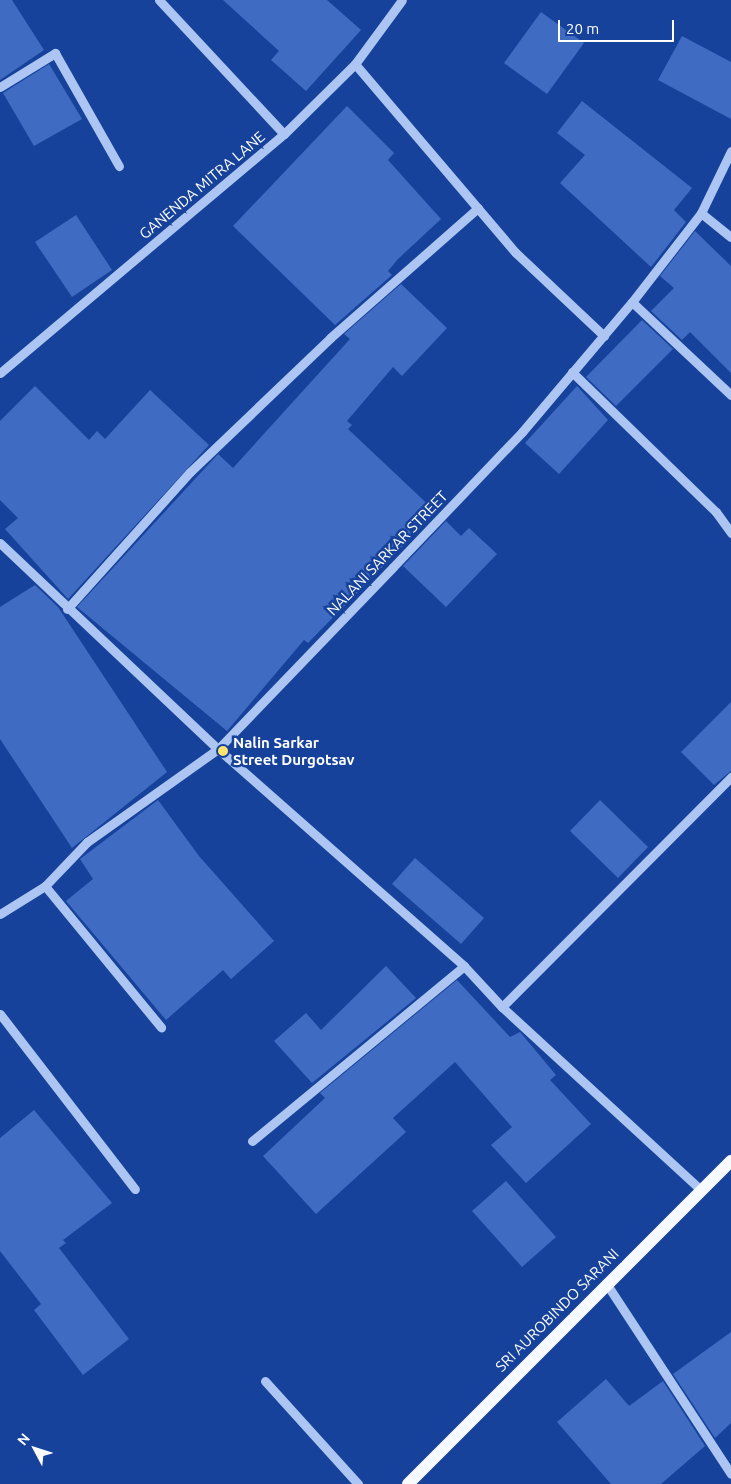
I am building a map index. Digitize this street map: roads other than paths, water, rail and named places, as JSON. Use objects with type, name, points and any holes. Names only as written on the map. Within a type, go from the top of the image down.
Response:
[{"type":"main road","name":"SRI AUROBINDO SARANI","points":[[408,1484],[606,1283],[731,1161]]},
{"type":"street","points":[[159,0],[284,134]]},
{"type":"street","name":"GANENDA MITRA LANE","points":[[0,373],[284,134],[355,64],[402,0]]},
{"type":"street","points":[[0,87],[54,53],[119,166]]},
{"type":"street","points":[[355,64],[516,253],[604,336]]},
{"type":"street","name":"NALANI SARKAR STREET","points":[[0,914],[45,886],[87,842],[218,749],[522,432],[632,302],[701,214],[731,151]]},
{"type":"street","points":[[67,609],[190,472],[330,338],[478,208]]},
{"type":"street","points":[[701,214],[731,237]]},
{"type":"street","points":[[632,302],[731,395]]},
{"type":"street","points":[[572,372],[716,512],[731,533]]},
{"type":"street","points":[[0,543],[67,609],[218,749],[464,966],[502,1007],[701,1190]]},
{"type":"street","points":[[502,1007],[731,777]]},
{"type":"street","points":[[45,886],[161,1027]]},
{"type":"street","points":[[252,1141],[464,966]]},
{"type":"street","points":[[0,1014],[135,1189]]},
{"type":"street","points":[[606,1283],[731,1474]]},
{"type":"street","points":[[265,1381],[358,1484]]},
{"type":"place","name":"Nalin Sarkar Street Durgotsav","points":[[223,751]]}]
